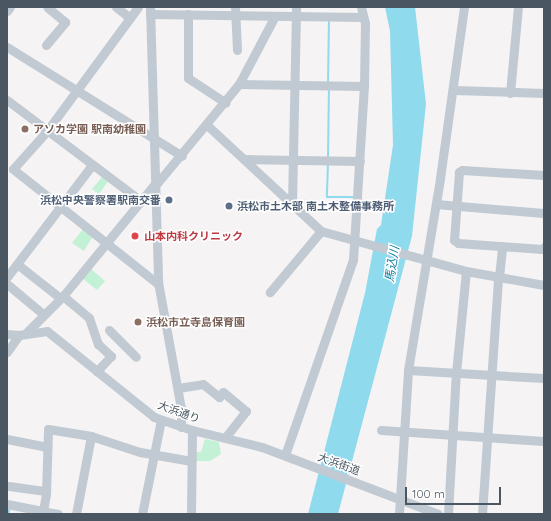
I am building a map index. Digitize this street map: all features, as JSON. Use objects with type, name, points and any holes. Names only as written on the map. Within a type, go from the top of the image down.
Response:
[{"type":"street","points":[[7,11],[10,7]]},
{"type":"street","points":[[46,7],[65,22],[46,45]]},
{"type":"street","points":[[116,7],[130,18]]},
{"type":"street","points":[[138,7],[47,131],[10,167],[158,284]]},
{"type":"street","points":[[285,455],[360,243],[360,160],[364,86],[363,17],[361,7]]},
{"type":"street","points":[[399,514],[408,370],[424,260],[436,204],[454,90],[464,7]]},
{"type":"street","points":[[510,93],[518,7]]},
{"type":"street","points":[[181,427],[178,388],[158,284],[150,11],[188,14],[236,11],[275,16],[296,11],[363,17]]},
{"type":"street","points":[[236,11],[237,50]]},
{"type":"street","points":[[292,203],[296,11]]},
{"type":"street","points":[[188,14],[188,78],[226,103]]},
{"type":"street","points":[[7,352],[43,314],[62,297],[141,200],[208,126],[239,84],[275,16]]},
{"type":"street","points":[[7,47],[182,156]]},
{"type":"street","points":[[239,84],[364,86]]},
{"type":"street","points":[[454,90],[544,93]]},
{"type":"street","points":[[7,100],[92,165],[141,200]]},
{"type":"street","points":[[208,126],[321,231],[466,271],[544,285]]},
{"type":"street","points":[[245,159],[360,160]]},
{"type":"street","points":[[7,277],[92,165]]},
{"type":"street","points":[[544,176],[462,170],[458,174],[455,242],[542,249],[544,247]]},
{"type":"street","points":[[436,204],[544,212]]},
{"type":"street","points":[[270,292],[321,231]]},
{"type":"street","points":[[482,514],[502,246]]},
{"type":"street","points":[[17,264],[89,318],[98,344],[111,356]]},
{"type":"street","points":[[448,514],[454,434],[456,373],[466,271]]},
{"type":"street","points":[[7,284],[43,314]]},
{"type":"street","points":[[109,330],[136,356]]},
{"type":"street","name":"大浜通り","points":[[7,334],[22,335],[47,331],[150,415],[181,427],[285,455],[306,465]]},
{"type":"street","points":[[97,371],[111,356],[121,342]]},
{"type":"street","points":[[408,370],[544,378]]},
{"type":"street","points":[[178,388],[203,384],[218,397],[223,392],[246,411],[225,438]]},
{"type":"street","points":[[142,514],[161,420]]},
{"type":"street","points":[[43,511],[46,491],[48,429],[91,436],[154,454],[191,461]]},
{"type":"street","points":[[191,514],[192,430]]},
{"type":"street","points":[[381,430],[544,441]]},
{"type":"street","points":[[76,514],[91,436]]},
{"type":"street","points":[[7,439],[47,447]]},
{"type":"street","name":"大浜街道","points":[[306,465],[400,499]]},
{"type":"street","points":[[9,486],[46,491]]},
{"type":"street","points":[[400,499],[438,514]]},
{"type":"street","points":[[7,504],[58,514]]},
{"type":"green space","points":[[103,176],[109,180],[99,194],[92,189]]},
{"type":"green space","points":[[83,229],[93,236],[84,251],[72,243]]},
{"type":"green space","points":[[90,268],[105,281],[97,290],[82,278]]},
{"type":"green space","points":[[205,439],[219,442],[221,454],[210,461],[195,461],[195,452],[201,452]]},
{"type":"water","name":"馬込川","points":[[385,7],[415,7],[426,104],[412,236],[338,514],[308,514],[365,293],[377,229],[381,225],[393,145],[390,31]]},
{"type":"waterway","points":[[328,83],[329,22]]},
{"type":"waterway","points":[[328,157],[329,87]]},
{"type":"waterway","points":[[328,163],[327,197],[353,197]]},
{"type":"waterway","points":[[9,509],[9,514]]},
{"type":"place","name":"アソカ学園 駅南幼稚園","points":[[25,129]]},
{"type":"place","name":"浜松中央警察署駅南交番","points":[[169,200]]},
{"type":"place","name":"浜松市土木部 南土木整備事務所","points":[[229,206]]},
{"type":"place","name":"山本内科クリニック","points":[[135,236]]},
{"type":"place","name":"浜松市立寺島保育園","points":[[138,322]]}]
